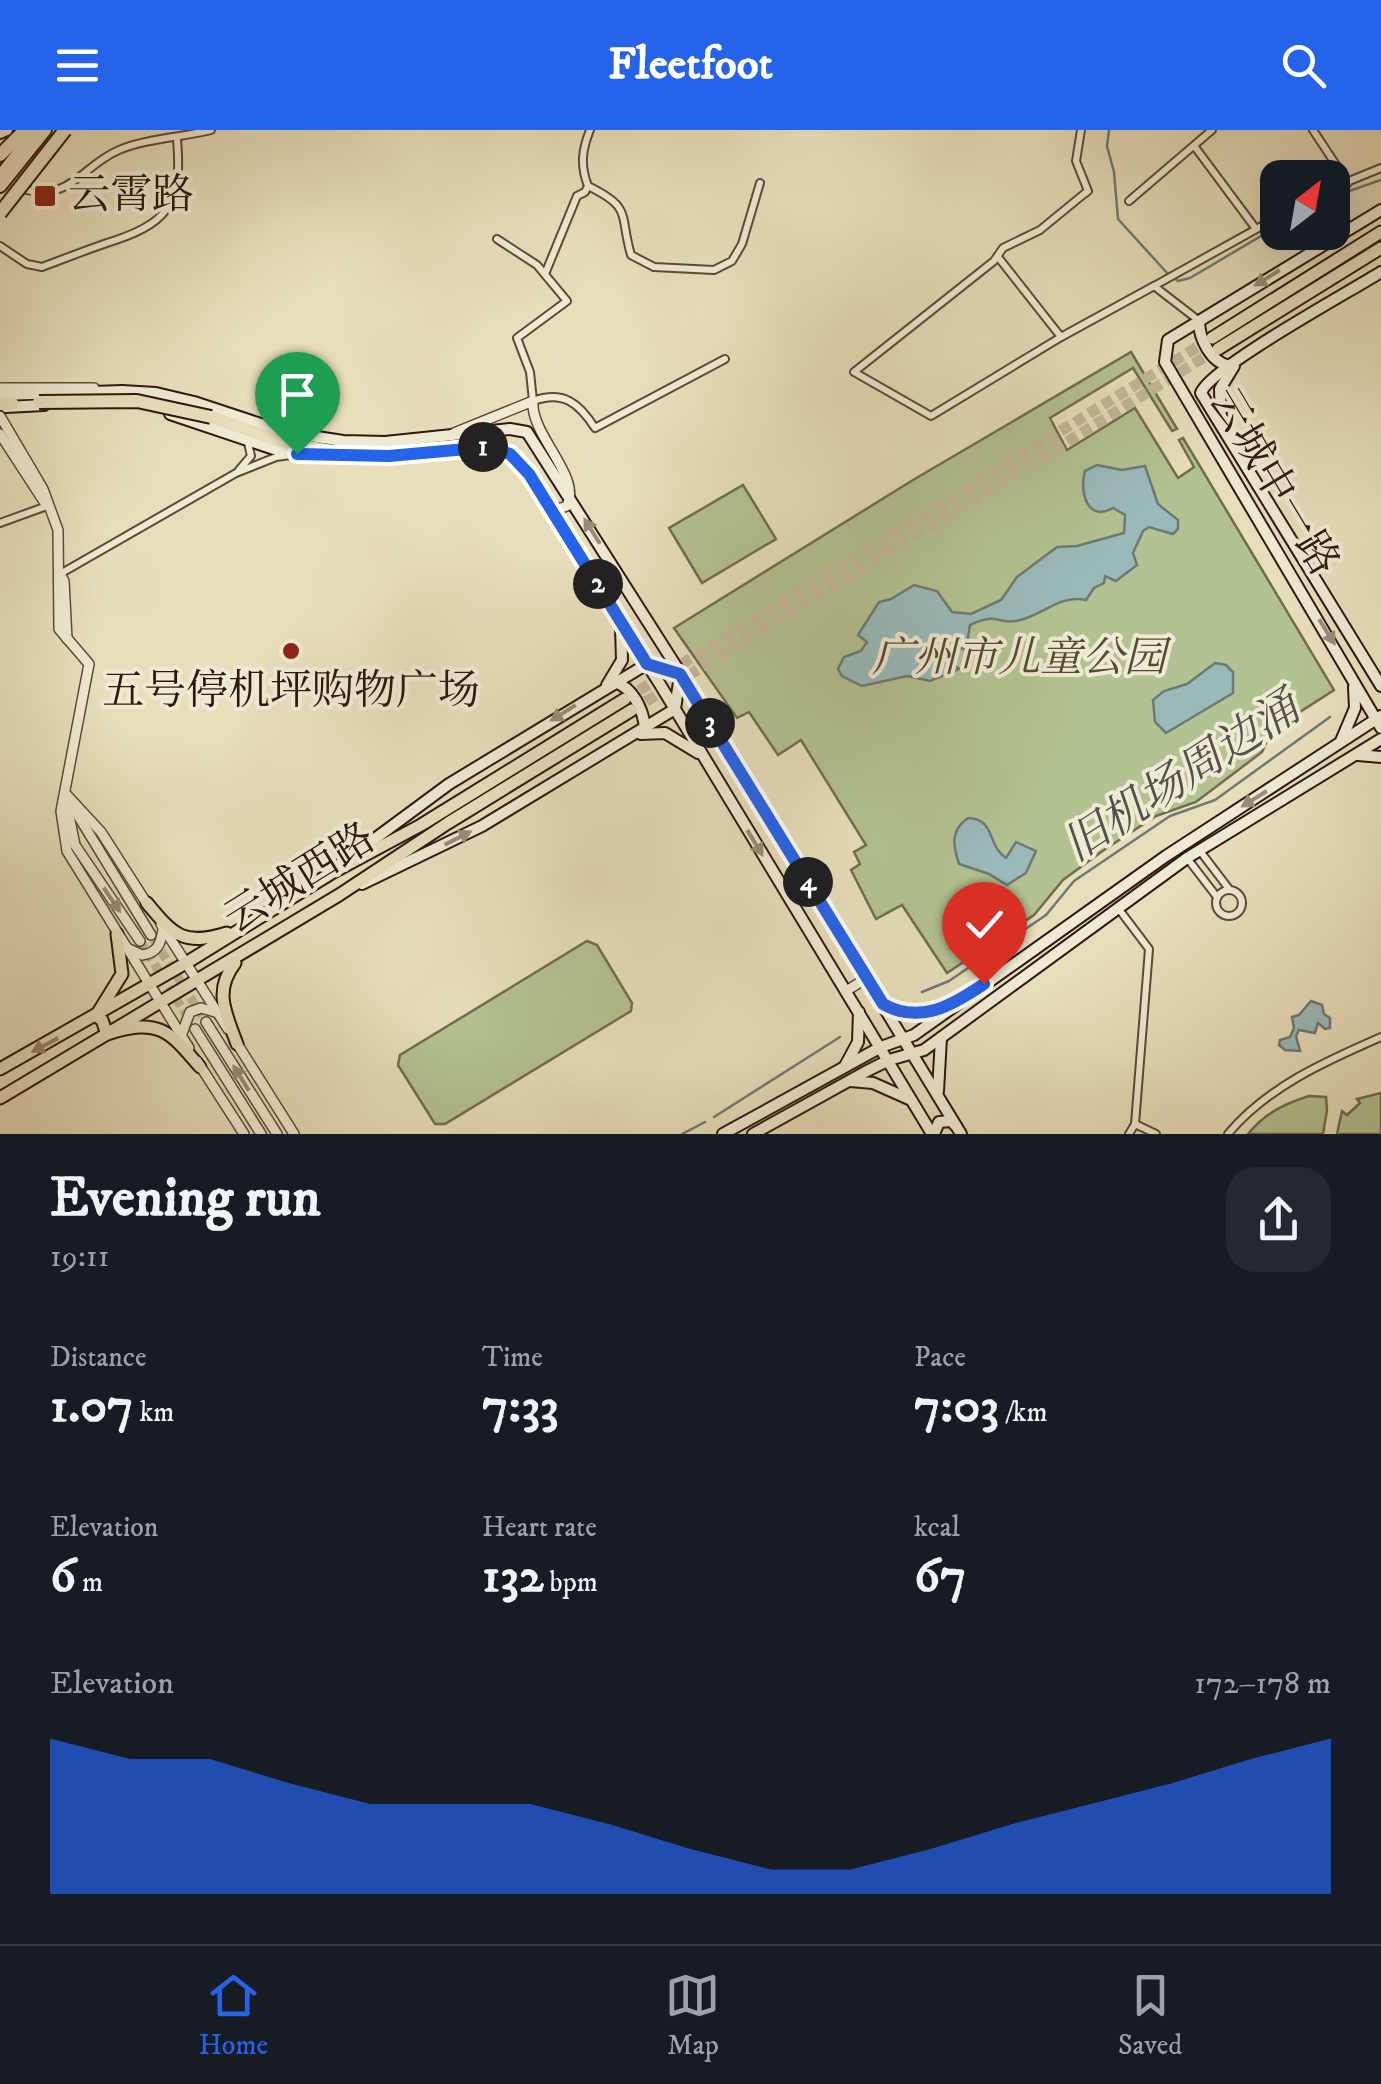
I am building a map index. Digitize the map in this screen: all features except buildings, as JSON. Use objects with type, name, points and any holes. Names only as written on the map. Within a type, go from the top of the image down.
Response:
[{"type":"highway","points":[[0,155],[25,130]]},
{"type":"highway","points":[[0,186],[47,130]]},
{"type":"highway","points":[[0,212],[65,130]]},
{"type":"highway","points":[[39,402],[137,400],[351,456]]},
{"type":"main road","points":[[0,176],[36,130]]},
{"type":"main road","points":[[0,194],[47,130]]},
{"type":"main road","points":[[0,222],[22,190],[18,171]]},
{"type":"main road","points":[[1229,366],[1214,358],[1200,336],[1199,321],[1381,210]]},
{"type":"main road","points":[[1381,232],[1215,344],[1381,248]]},
{"type":"main road","points":[[1193,414],[1209,405],[1202,388],[1229,366],[1381,272]]},
{"type":"main road","name":"云城中一路","points":[[1199,321],[1168,340],[1164,362],[1169,374],[1379,721]]},
{"type":"main road","points":[[1224,431],[1218,407],[1220,389],[1240,358]]},
{"type":"main road","points":[[2,399],[138,391],[194,402],[267,427],[320,439],[385,442],[510,429],[527,432],[571,496],[959,1130]]},
{"type":"main road","points":[[2,399],[136,407],[186,418],[288,452],[407,455],[476,447],[500,449],[519,461],[661,686],[933,1134]]},
{"type":"main road","name":"云城中一路","points":[[1209,405],[1381,686]]},
{"type":"main road","points":[[610,686],[623,651],[620,622],[612,608]]},
{"type":"main road","points":[[1343,658],[1350,660],[1360,651],[1381,675]]},
{"type":"main road","points":[[330,874],[438,792],[647,664],[680,674]]},
{"type":"main road","points":[[338,895],[482,826],[675,709],[680,674]]},
{"type":"main road","points":[[1336,746],[1347,731],[1355,708],[1352,676]]},
{"type":"main road","points":[[610,686],[629,690],[641,710],[645,728]]},
{"type":"main road","name":"云城西路","points":[[0,1070],[186,964],[330,874],[628,704],[338,895],[0,1098]]},
{"type":"main road","points":[[723,1134],[882,1047],[904,1039],[1166,856],[1379,721]]},
{"type":"main road","points":[[630,737],[665,733],[688,744],[705,760]]},
{"type":"main road","points":[[754,1134],[889,1060],[914,1054],[940,1038],[1187,858],[1381,740]]},
{"type":"main road","points":[[1357,755],[1381,756]]},
{"type":"main road","points":[[147,903],[168,928],[187,939],[202,940],[245,928]]},
{"type":"main road","points":[[237,1044],[221,991],[229,970],[249,950],[238,943],[245,928]]},
{"type":"main road","points":[[116,934],[122,974],[96,1016],[102,1020],[107,1034],[131,1026],[155,1026],[174,1037],[200,1067]]},
{"type":"main road","points":[[883,1004],[900,1012],[919,1014],[952,1005]]},
{"type":"main road","points":[[844,1068],[858,1042],[859,1011]]},
{"type":"main road","points":[[938,1094],[940,1038]]},
{"type":"main road","points":[[849,1081],[872,1082],[912,1101]]},
{"type":"main road","points":[[812,1085],[818,1098]]},
{"type":"main road","points":[[933,1134],[939,1122],[951,1121],[959,1130]]},
{"type":"street","points":[[22,190],[54,191],[70,186],[116,151],[211,130]]},
{"type":"street","points":[[590,130],[583,147],[582,170],[588,186],[609,196],[622,208],[630,255],[654,267],[714,270],[732,261],[742,244],[760,184]]},
{"type":"street","points":[[1081,130],[1076,162],[1088,191],[1040,230],[1002,248],[998,257],[854,372],[931,416],[1061,337],[1260,227]]},
{"type":"street","points":[[1129,201],[1212,130]]},
{"type":"street","points":[[1313,130],[1333,160]]},
{"type":"street","points":[[0,246],[27,264],[42,267],[142,233],[172,199],[180,164],[177,139]]},
{"type":"street","points":[[1195,147],[1256,229]]},
{"type":"street","points":[[1350,182],[1381,168]]},
{"type":"street","points":[[545,274],[577,196],[588,186]]},
{"type":"street","points":[[497,239],[512,246],[545,274],[568,300],[517,338],[530,372],[537,425],[571,496],[567,506],[552,511]]},
{"type":"street","points":[[998,257],[1061,337]]},
{"type":"street","points":[[1154,286],[1199,321]]},
{"type":"street","points":[[450,435],[547,396],[564,396],[584,410],[596,428],[725,359]]},
{"type":"street","points":[[136,407],[132,398],[138,391]]},
{"type":"street","points":[[0,416],[43,490],[47,506]]},
{"type":"street","points":[[0,434],[58,530],[68,641],[86,657],[89,667],[62,811],[67,850],[244,1134]]},
{"type":"street","points":[[236,473],[251,456],[244,438]]},
{"type":"street","points":[[60,574],[236,473],[276,457],[322,454]]},
{"type":"street","points":[[0,524],[47,506]]},
{"type":"street","points":[[65,793],[101,832],[294,1134]]},
{"type":"street","points":[[65,793],[151,935]]},
{"type":"street","points":[[65,793],[75,844],[140,941]]},
{"type":"street","points":[[1187,858],[1217,898],[1216,905],[1222,914],[1237,914],[1242,900],[1239,893],[1230,890],[1199,851]]},
{"type":"street","points":[[1217,898],[1230,890]]},
{"type":"street","points":[[1117,908],[1148,948],[1135,1124],[1129,1134]]},
{"type":"street","points":[[124,946],[142,954],[152,952],[160,945],[163,928]]},
{"type":"street","points":[[846,991],[867,978]]},
{"type":"street","points":[[182,1036],[185,1020],[194,1010],[218,1013]]},
{"type":"street","points":[[206,1022],[276,1134]]},
{"type":"street","points":[[196,1029],[261,1134]]},
{"type":"street","points":[[1228,1134],[1244,1115],[1276,1092],[1332,1059],[1381,1038]]},
{"type":"street","points":[[1135,1124],[1156,1134]]},
{"type":"green space","name":"广州市儿童公园","points":[[1131,352],[1177,429],[1172,431],[1133,368],[1050,418],[1067,450],[1135,408],[1178,478],[1194,467],[1179,440],[1183,438],[1334,690],[1272,730],[1262,752],[1196,802],[1156,816],[1104,850],[1063,880],[1034,915],[947,973],[902,905],[876,919],[851,870],[860,864],[854,852],[866,845],[801,740],[778,755],[749,712],[737,718],[674,628],[913,480]]},
{"type":"green space","points":[[743,485],[776,539],[702,583],[669,528]]},
{"type":"green space","points":[[587,941],[597,945],[632,1003],[631,1011],[445,1124],[435,1124],[398,1065],[400,1055]]},
{"type":"green space","points":[[1381,1093],[1381,1134],[1337,1134],[1342,1111],[1347,1115],[1360,1103],[1357,1099]]},
{"type":"green space","points":[[1309,1096],[1326,1097],[1323,1134],[1248,1134],[1276,1110]]},
{"type":"water","points":[[1097,465],[1122,470],[1145,466],[1158,504],[1178,520],[1178,529],[1173,534],[1149,527],[1143,531],[1133,553],[1137,565],[1116,581],[1105,576],[1104,583],[1094,588],[1086,600],[1067,600],[1016,621],[991,619],[970,625],[966,650],[959,647],[950,653],[950,662],[959,669],[930,681],[907,676],[862,686],[842,676],[838,669],[844,657],[861,651],[867,642],[858,635],[879,602],[914,585],[937,591],[952,612],[971,614],[1001,600],[1017,577],[1057,547],[1077,546],[1124,533],[1125,515],[1113,508],[1097,511],[1087,503],[1085,471]]},
{"type":"water","points":[[1215,663],[1226,665],[1233,672],[1233,693],[1166,733],[1155,722],[1153,700],[1164,691],[1187,684]]},
{"type":"water","points":[[968,818],[983,823],[1006,858],[1016,842],[1036,851],[1026,873],[1007,885],[959,864],[954,839]]},
{"type":"water","points":[[1311,1001],[1322,1005],[1324,1014],[1330,1018],[1330,1028],[1318,1023],[1315,1033],[1299,1030],[1296,1036],[1300,1051],[1285,1050],[1279,1045],[1280,1040],[1290,1037],[1294,1028],[1292,1017]]},
{"type":"waterway","name":"旧机场周边涌","points":[[1109,130],[1107,146],[1114,172],[1118,219],[1168,274]]},
{"type":"waterway","name":"旧机场周边涌","points":[[1350,191],[1381,180]]},
{"type":"waterway","name":"旧机场周边涌","points":[[1174,278],[1190,278],[1260,237]]},
{"type":"waterway","name":"旧机场周边涌","points":[[922,992],[949,981],[1046,915],[1074,881],[1170,816],[1215,800],[1330,717]]},
{"type":"waterway","name":"旧机场周边涌","points":[[714,1117],[840,1037]]},
{"type":"waterway","name":"旧机场周边涌","points":[[682,1134],[705,1122]]},
{"type":"tunnel","points":[[625,699],[1212,338]]},
{"type":"tunnel","points":[[632,710],[1216,350]]},
{"type":"tunnel","points":[[154,940],[206,1022]]},
{"type":"tunnel","points":[[140,941],[189,1019]]},
{"type":"place","name":"云霄路","points":[[45,196]]},
{"type":"place","name":"五号停机坪购物广场","points":[[291,651]]},
{"type":"route","points":[[297,454],[389,456],[476,447],[510,454],[529,474],[647,664],[680,674],[883,1004],[900,1012],[919,1014],[952,1005],[984,984]]}]
